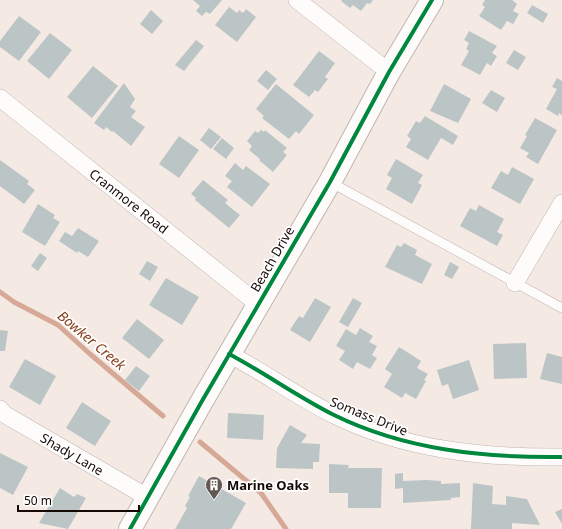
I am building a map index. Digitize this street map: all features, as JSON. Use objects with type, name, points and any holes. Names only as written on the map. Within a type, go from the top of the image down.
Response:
[{"type":"main road","name":"Beach Drive","points":[[130,529],[229,354],[330,182],[389,72],[432,0]]},
{"type":"street","points":[[297,0],[389,72]]},
{"type":"street","name":"Cranmore Road","points":[[0,98],[258,304]]},
{"type":"street","points":[[515,283],[562,203]]},
{"type":"street","name":"Somass Drive","points":[[229,354],[334,415],[394,439],[429,447],[518,458],[562,457]]},
{"type":"street","name":"Shady Lane","points":[[0,409],[4,414],[147,497]]},
{"type":"lane","points":[[330,182],[562,308]]},
{"type":"building","points":[[193,0],[222,0],[210,14],[206,12],[202,16],[196,11],[200,6]]},
{"type":"building","points":[[373,0],[370,4],[367,3],[361,11],[353,5],[350,8],[341,1]]},
{"type":"building","points":[[485,0],[512,0],[517,4],[513,11],[519,14],[513,24],[507,21],[501,30],[479,16],[485,7],[482,5]]},
{"type":"building","points":[[532,5],[548,14],[543,23],[527,13]]},
{"type":"building","points":[[229,7],[237,13],[239,10],[243,13],[246,9],[256,17],[237,42],[215,25]]},
{"type":"building","points":[[151,10],[163,21],[152,34],[140,24]]},
{"type":"building","points":[[19,16],[41,32],[19,61],[0,47],[0,41]]},
{"type":"building","points":[[469,31],[497,46],[492,53],[497,56],[491,66],[487,63],[480,75],[461,65],[469,51],[466,49],[469,43],[464,40]]},
{"type":"building","points":[[50,33],[72,50],[49,79],[27,61]]},
{"type":"building","points":[[196,40],[204,46],[184,71],[175,65]]},
{"type":"building","points":[[514,50],[526,57],[518,70],[506,63]]},
{"type":"building","points":[[319,51],[335,63],[325,77],[328,79],[318,92],[315,90],[309,97],[293,85]]},
{"type":"building","points":[[93,66],[118,86],[92,118],[67,97]]},
{"type":"building","points":[[266,70],[277,79],[268,90],[257,81]]},
{"type":"building","points":[[557,78],[562,81],[562,115],[559,113],[558,116],[546,109],[557,89],[552,87]]},
{"type":"building","points":[[124,83],[135,99],[130,107],[136,111],[131,117],[145,127],[131,146],[113,131],[112,132],[106,127],[104,130],[94,123]]},
{"type":"building","points":[[276,84],[314,115],[299,134],[296,131],[289,139],[262,118],[264,116],[256,109]]},
{"type":"building","points":[[444,84],[471,99],[458,123],[430,111]]},
{"type":"building","points":[[491,90],[505,98],[497,112],[482,103]]},
{"type":"building","points":[[425,116],[458,136],[453,145],[441,138],[428,160],[406,147],[411,139],[407,136],[416,121],[420,123]]},
{"type":"building","points":[[535,118],[557,130],[538,164],[526,157],[529,153],[520,148],[527,136],[525,135]]},
{"type":"building","points":[[209,128],[221,137],[211,149],[200,140]]},
{"type":"building","points":[[261,130],[264,132],[265,130],[287,148],[283,152],[287,155],[273,172],[249,150],[252,146],[247,141],[255,131],[258,133]]},
{"type":"building","points":[[179,136],[199,150],[179,178],[159,164]]},
{"type":"building","points":[[222,138],[234,148],[226,159],[213,149]]},
{"type":"building","points":[[396,159],[423,175],[418,183],[422,185],[412,204],[386,189],[392,178],[387,175]]},
{"type":"building","points":[[0,160],[29,181],[27,184],[35,190],[24,204],[0,186]]},
{"type":"building","points":[[235,163],[243,170],[246,166],[270,184],[252,207],[227,187],[232,181],[225,176]]},
{"type":"building","points":[[512,167],[534,179],[520,204],[491,188],[501,171],[508,175]]},
{"type":"building","points":[[203,180],[228,200],[225,203],[240,215],[229,228],[195,200],[196,198],[191,194]]},
{"type":"building","points":[[38,204],[55,215],[53,218],[60,222],[45,246],[22,232]]},
{"type":"building","points":[[479,205],[504,219],[497,232],[503,235],[497,246],[460,226],[470,208],[476,211]]},
{"type":"building","points":[[78,228],[99,241],[88,257],[78,251],[77,253],[59,241],[65,232],[72,236]]},
{"type":"building","points":[[404,243],[417,250],[415,255],[432,264],[422,284],[385,267],[397,245],[401,247]]},
{"type":"building","points":[[40,253],[47,258],[38,271],[31,266]]},
{"type":"building","points":[[147,261],[158,267],[150,281],[139,274]]},
{"type":"building","points":[[450,262],[459,267],[452,279],[444,275]]},
{"type":"building","points":[[166,278],[199,297],[182,325],[149,305]]},
{"type":"building","points":[[315,298],[331,307],[310,342],[290,330],[299,316],[303,318]]},
{"type":"building","points":[[353,298],[362,303],[348,327],[339,322]]},
{"type":"building","points":[[137,319],[164,340],[149,359],[122,338]]},
{"type":"building","points":[[360,328],[373,336],[369,342],[377,346],[372,355],[377,358],[370,369],[357,362],[353,369],[339,360],[345,351],[336,346],[346,329],[356,335]]},
{"type":"building","points":[[0,330],[8,331],[5,351],[0,351]]},
{"type":"building","points":[[526,343],[527,378],[494,379],[493,344]]},
{"type":"building","points":[[399,347],[421,361],[417,368],[428,374],[424,380],[426,381],[416,399],[405,393],[402,398],[384,387],[392,374],[385,369]]},
{"type":"building","points":[[547,353],[562,357],[562,384],[540,379]]},
{"type":"building","points":[[25,359],[56,376],[40,405],[9,387]]},
{"type":"building","points":[[469,360],[479,390],[453,399],[448,384],[442,386],[437,370]]},
{"type":"building","points":[[136,366],[150,376],[139,391],[125,380]]},
{"type":"building","points":[[82,402],[111,421],[95,446],[66,428]]},
{"type":"building","points":[[228,413],[264,415],[263,440],[227,438]]},
{"type":"building","points":[[290,425],[307,435],[301,443],[320,444],[319,462],[313,462],[313,469],[276,468],[277,448]]},
{"type":"building","points":[[0,453],[28,467],[13,495],[0,488]]},
{"type":"building","points":[[329,464],[349,465],[348,468],[382,468],[381,508],[348,508],[348,493],[329,493]]},
{"type":"building","points":[[403,473],[403,481],[427,480],[441,481],[441,484],[460,483],[460,497],[451,498],[451,500],[403,503],[403,488],[395,489],[395,474]]},
{"type":"building","name":"Marine Oaks","points":[[199,476],[246,503],[231,529],[175,529],[187,508],[185,506],[190,497],[188,496]]},
{"type":"building","points":[[473,483],[493,486],[492,504],[506,505],[506,496],[527,499],[540,525],[512,523],[512,529],[471,529]]},
{"type":"building","points":[[60,488],[74,497],[77,494],[86,498],[68,529],[39,523]]},
{"type":"building","points":[[562,509],[562,524],[555,512]]},
{"type":"waterway","name":"Bowker Creek","points":[[0,292],[14,302],[58,325],[163,416]]},
{"type":"waterway","name":"Bowker Creek","points":[[200,442],[261,493],[286,529]]},
{"type":"cycle path","points":[[130,529],[202,401],[330,182],[389,72],[432,0]]},
{"type":"cycle path","points":[[229,354],[307,401],[334,415],[361,427],[389,436],[446,450],[504,456],[562,457]]},
{"type":"place","name":"Marine Oaks","points":[[214,500]]}]
